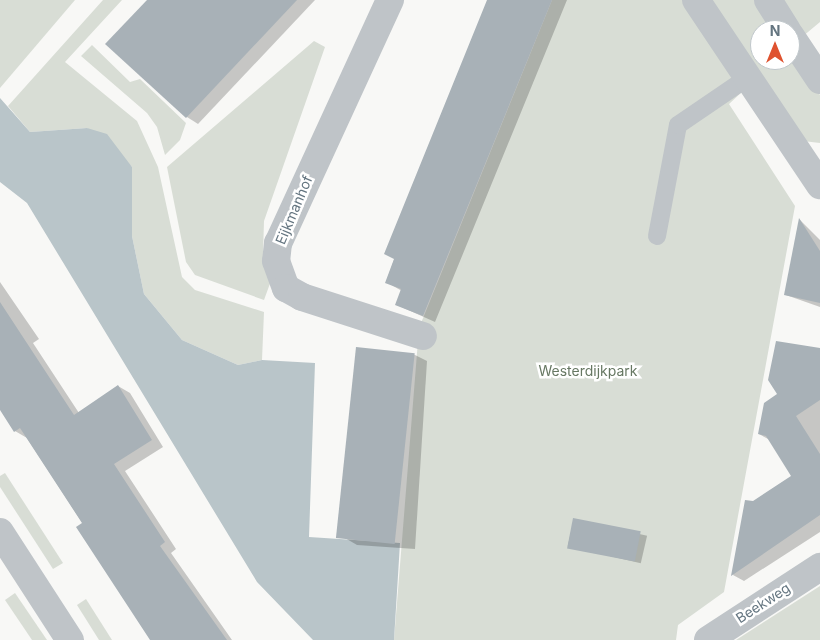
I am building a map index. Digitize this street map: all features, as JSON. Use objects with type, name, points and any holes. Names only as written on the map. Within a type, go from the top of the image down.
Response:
[{"type":"street","name":"Eijkmanhof","points":[[390,0],[278,243],[276,261],[286,288],[302,297],[423,336]]},
{"type":"street","points":[[696,0],[747,78],[818,176]]},
{"type":"street","points":[[768,0],[781,20]]},
{"type":"street","points":[[800,50],[820,80]]},
{"type":"street","points":[[0,532],[70,640]]},
{"type":"street","name":"Beekweg","points":[[708,640],[820,567]]},
{"type":"lane","points":[[657,236],[678,125],[747,78]]},
{"type":"green space","points":[[0,0],[75,0],[0,88]]},
{"type":"green space","points":[[103,0],[122,0],[65,62],[137,121],[158,167],[182,277],[195,290],[264,312],[262,360],[238,365],[182,340],[144,294],[132,236],[132,167],[87,128],[30,132],[8,106]]},
{"type":"green space","name":"Westerdijkpark","points":[[552,0],[820,0],[820,22],[800,39],[800,20],[750,20],[750,70],[800,70],[800,64],[820,95],[820,143],[803,141],[759,76],[729,104],[795,206],[724,592],[678,625],[676,640],[394,640],[419,328]]},
{"type":"green space","points":[[314,41],[325,47],[264,221],[263,254],[272,278],[264,300],[195,275],[186,262],[167,167]]},
{"type":"green space","points":[[92,45],[130,82],[140,79],[186,123],[180,140],[165,155],[157,127],[147,113],[81,56]]},
{"type":"green space","points":[[5,473],[63,563],[53,569],[0,487],[0,476]]},
{"type":"green space","points":[[820,586],[820,640],[736,640]]},
{"type":"green space","points":[[15,593],[47,640],[32,640],[5,600]]},
{"type":"green space","points":[[86,599],[112,640],[99,640],[77,605]]},
{"type":"shaded area","points":[[0,98],[30,132],[87,128],[107,134],[132,167],[132,236],[144,294],[182,340],[238,365],[262,360],[315,363],[309,537],[400,543],[394,640],[313,640],[257,582],[27,203],[0,182]]},
{"type":"building","points":[[147,0],[297,0],[186,118],[105,44]]},
{"type":"building","points":[[487,0],[552,0],[423,316],[395,305],[401,289],[385,283],[394,259],[384,254]]},
{"type":"building","points":[[799,218],[820,251],[820,303],[784,295]]},
{"type":"building","points":[[0,302],[74,415],[118,385],[152,440],[114,464],[165,542],[160,546],[227,640],[150,640],[76,527],[82,523],[20,428],[14,432],[0,410]]},
{"type":"building","points":[[776,341],[820,348],[820,400],[796,416],[820,454],[820,515],[731,576],[745,500],[753,501],[791,476],[766,436],[758,434],[764,403],[777,394],[768,380]]},
{"type":"building","points":[[356,347],[415,353],[395,544],[336,538]]},
{"type":"building","points":[[573,518],[641,531],[635,562],[567,548]]}]
